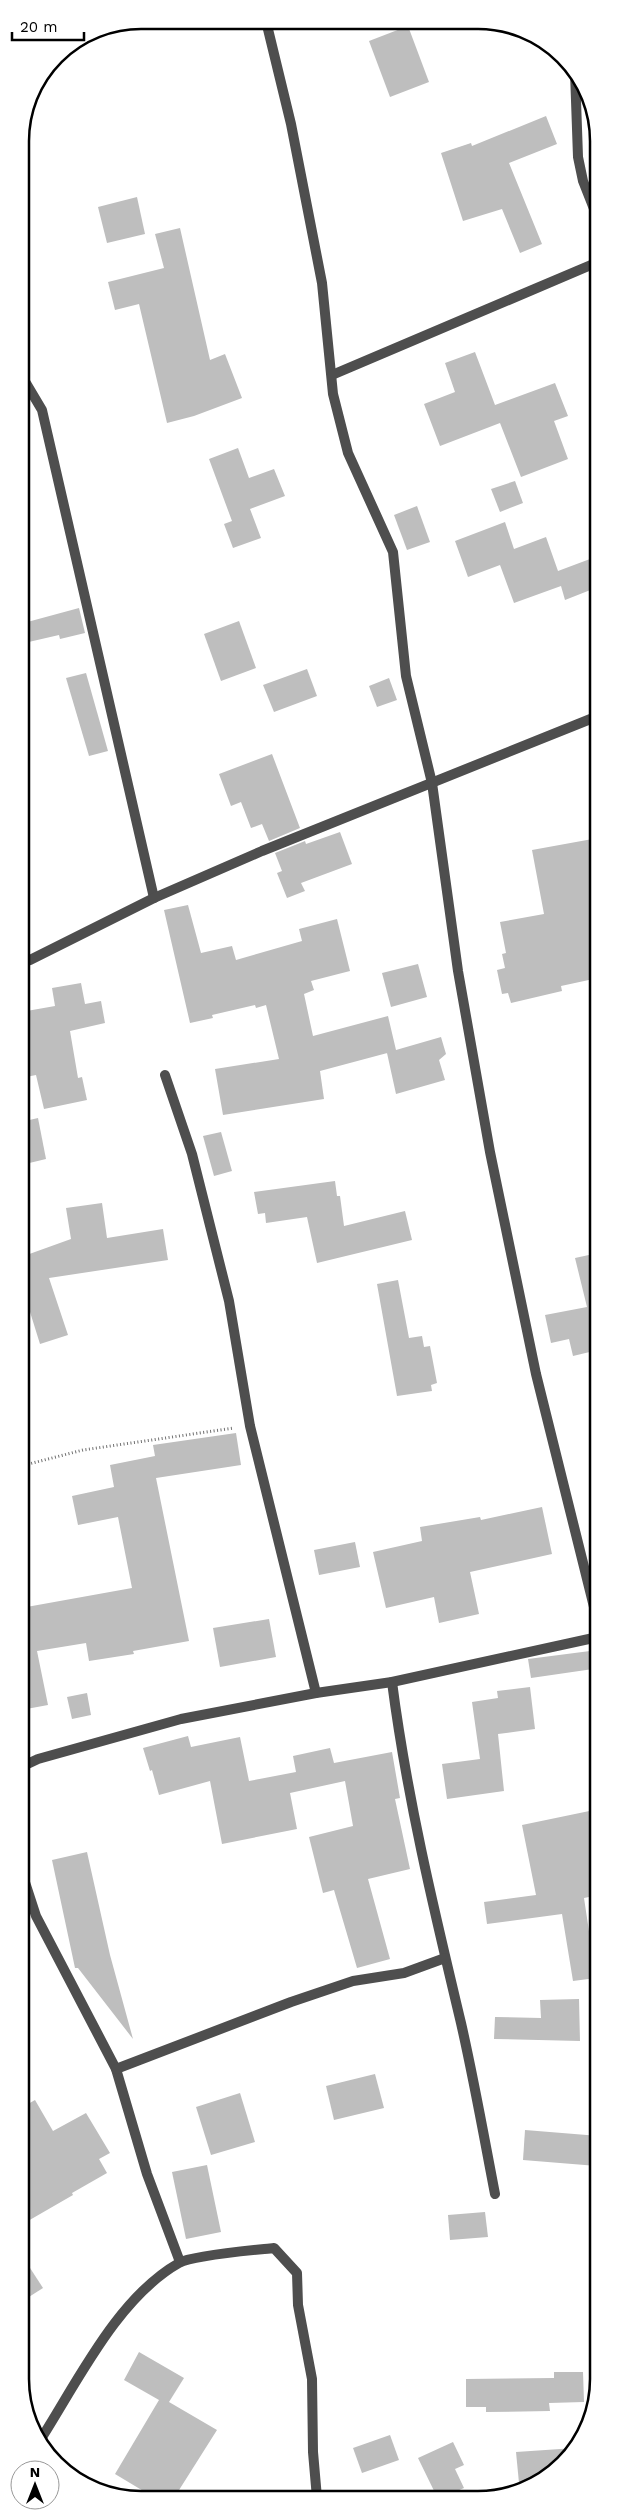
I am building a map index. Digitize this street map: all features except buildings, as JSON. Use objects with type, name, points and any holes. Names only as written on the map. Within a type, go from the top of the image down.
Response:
[{"type":"street","points":[[268,29],[291,124],[322,283],[333,394],[348,453],[393,552],[406,676],[432,783],[458,971],[490,1152],[536,1374],[590,1591]]},
{"type":"street","points":[[575,86],[578,157],[583,181],[590,199]]},
{"type":"street","points":[[332,375],[590,265]]},
{"type":"street","points":[[29,388],[42,410],[154,898]]},
{"type":"street","points":[[29,960],[154,898],[262,851],[590,719]]},
{"type":"street","points":[[165,1075],[192,1154],[229,1301],[250,1426],[316,1693]]},
{"type":"street","points":[[29,1763],[38,1759],[181,1719],[316,1693],[392,1682],[590,1639]]},
{"type":"street","points":[[392,1682],[401,1747],[444,1958],[461,2024],[496,2194]]},
{"type":"street","points":[[29,1895],[36,1916],[116,2069],[147,2174],[180,2262]]},
{"type":"street","points":[[116,2069],[300,1999],[354,1981],[404,1973],[444,1958]]},
{"type":"street","points":[[44,2435],[105,2338],[138,2295],[180,2262],[274,2248],[297,2273],[298,2305],[312,2379],[313,2452],[316,2491]]},
{"type":"path","points":[[29,1464],[83,1450],[250,1426]]}]
